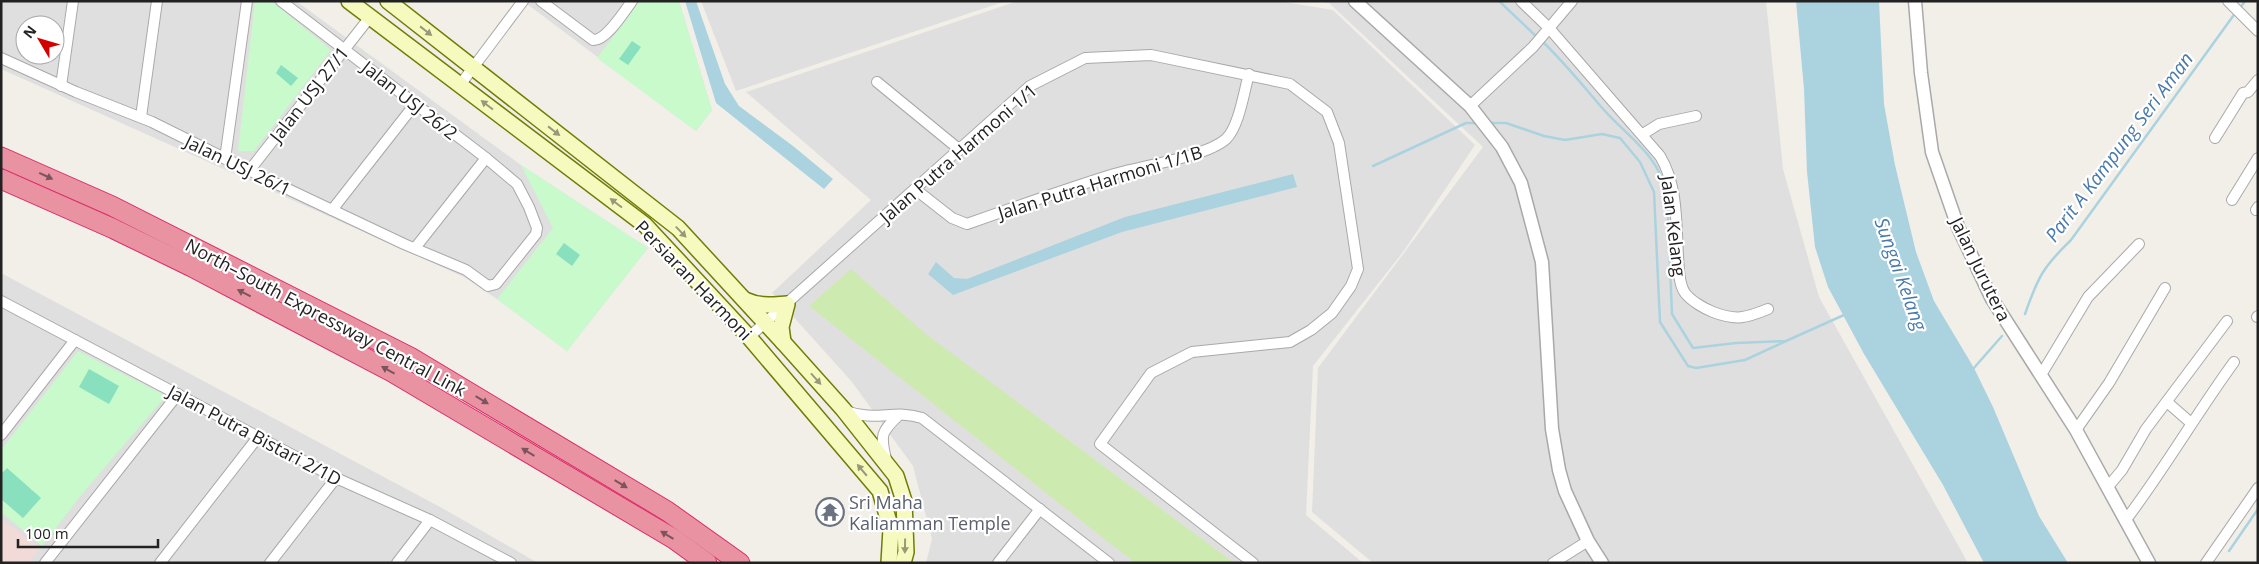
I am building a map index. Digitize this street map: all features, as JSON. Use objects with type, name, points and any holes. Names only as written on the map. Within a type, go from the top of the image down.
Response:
[{"type":"highway","name":"North–South Expressway Central Link","points":[[1,156],[112,206],[410,357],[668,511],[740,563]]},
{"type":"highway","name":"North–South Expressway Central Link","points":[[1,179],[105,225],[201,271],[392,372],[674,539],[708,563]]},
{"type":"main road","name":"Persiaran Harmoni","points":[[349,1],[645,225],[749,337],[880,491],[891,529],[888,563]]},
{"type":"main road","name":"Persiaran Harmoni","points":[[388,1],[678,228],[783,342],[843,409],[896,476],[904,501],[906,552],[903,563]]},
{"type":"main road","points":[[742,299],[758,306],[787,304],[781,327],[783,342]]},
{"type":"street","points":[[61,86],[73,1]]},
{"type":"street","points":[[141,118],[157,1]]},
{"type":"street","points":[[225,159],[247,1]]},
{"type":"street","name":"Jalan USJ 26/2","points":[[281,1],[486,158],[516,184],[536,222],[536,234],[496,284],[488,286],[474,275]]},
{"type":"street","points":[[460,85],[523,1]]},
{"type":"street","points":[[541,1],[593,40],[598,40],[605,35],[632,1]]},
{"type":"street","points":[[1355,1],[1470,106],[1502,147],[1521,183],[1540,254],[1556,456],[1565,491],[1588,542],[1602,563]]},
{"type":"street","name":"Jalan Kelang","points":[[1521,1],[1643,134],[1669,170],[1674,192],[1680,277],[1685,293],[1705,309],[1729,318],[1746,317],[1768,309]]},
{"type":"street","points":[[1470,106],[1533,47],[1572,1]]},
{"type":"street","name":"Jalan Jurutera","points":[[1914,1],[1920,73],[1932,152],[1958,227],[1992,299],[2076,430],[2149,563]]},
{"type":"street","points":[[2229,2],[2258,31]]},
{"type":"street","name":"Jalan USJ 27/1","points":[[249,171],[370,17]]},
{"type":"street","name":"Jalan Putra Harmoni 1/1","points":[[749,337],[1030,86],[1085,58],[1151,56],[1249,74],[1290,84],[1327,112],[1339,143],[1358,269],[1352,286],[1332,313],[1311,330],[1290,342],[1192,352],[1151,373],[1100,444],[1253,563]]},
{"type":"street","name":"Jalan USJ 26/1","points":[[1,58],[61,86],[141,118],[249,171],[474,275]]},
{"type":"street","name":"Jalan Putra Harmoni 1/1B","points":[[915,189],[952,218],[967,224],[1113,174],[1166,162],[1217,146],[1228,137],[1235,122],[1249,74]]},
{"type":"street","points":[[2215,138],[2242,93],[2248,92],[2258,80]]},
{"type":"street","points":[[877,82],[960,150]]},
{"type":"street","points":[[332,210],[415,104]]},
{"type":"street","points":[[1643,134],[1659,124],[1696,116]]},
{"type":"street","points":[[415,248],[486,158]]},
{"type":"street","points":[[2232,200],[2258,158]]},
{"type":"street","points":[[2042,375],[2088,297],[2139,244]]},
{"type":"street","points":[[2076,430],[2109,383],[2165,288]]},
{"type":"street","name":"Jalan Putra Bistari 2/1D","points":[[1,301],[336,478],[430,520],[511,563]]},
{"type":"street","points":[[2107,488],[2122,470],[2146,429],[2227,321]]},
{"type":"street","points":[[1,435],[75,340]]},
{"type":"street","points":[[2125,521],[2148,491],[2191,423],[2234,362]]},
{"type":"street","points":[[45,563],[178,394]]},
{"type":"street","points":[[2167,402],[2191,423]]},
{"type":"street","points":[[843,409],[870,417],[909,414],[922,418],[1109,563]]},
{"type":"street","name":"Persiaran Harmoni","points":[[888,466],[882,444],[882,434],[899,415]]},
{"type":"street","points":[[160,563],[258,437]]},
{"type":"street","points":[[270,563],[336,478]]},
{"type":"street","points":[[2211,561],[2258,488]]},
{"type":"street","points":[[998,563],[1040,509]]},
{"type":"street","points":[[396,563],[430,520]]},
{"type":"street","points":[[1552,563],[1588,542]]},
{"type":"shaded area","points":[[1,1],[296,1],[521,165],[648,248],[567,351],[464,277],[1,69]]},
{"type":"shaded area","points":[[523,1],[679,1],[712,110],[696,131]]},
{"type":"shaded area","points":[[701,1],[1006,1],[736,91]]},
{"type":"shaded area","points":[[1018,1],[1278,1],[1333,10],[1475,145],[1403,252],[1313,366],[1306,515],[1363,563],[926,563],[932,539],[913,466],[852,382],[772,293],[871,200],[746,92]]},
{"type":"shaded area","points":[[1316,1],[1766,1],[1783,169],[1819,297],[1968,563],[1373,563],[1312,512],[1318,368],[1483,147],[1329,3]]},
{"type":"shaded area","points":[[1,273],[442,508],[538,563],[1,563]]},
{"type":"shaded area","points":[[1,519],[40,548],[29,563],[4,563],[1,560]]},
{"type":"green space","points":[[255,1],[271,1],[331,50],[254,151],[238,151]]},
{"type":"green space","points":[[640,1],[679,1],[712,110],[696,131],[597,58]]},
{"type":"green space","points":[[632,41],[641,47],[628,65],[619,59]]},
{"type":"green space","points":[[281,65],[298,78],[291,86],[276,73]]},
{"type":"green space","points":[[521,165],[648,248],[567,351],[497,299],[553,228]]},
{"type":"green space","points":[[564,243],[580,255],[572,266],[556,254]]},
{"type":"green space","points":[[851,269],[927,335],[1234,563],[1135,563],[809,306]]},
{"type":"green space","points":[[78,351],[166,396],[82,494],[42,546],[1,512],[1,450]]},
{"type":"green space","points":[[89,369],[119,386],[109,404],[79,387]]},
{"type":"green space","points":[[7,468],[41,498],[23,518],[1,499],[1,474]]},
{"type":"water","points":[[685,1],[696,1],[725,84],[739,106],[793,146],[833,179],[824,189],[716,103]]},
{"type":"water","name":"Sungai Kelang","points":[[1796,1],[1879,1],[1884,104],[1895,165],[1916,252],[1934,301],[1974,368],[1993,407],[2039,516],[2068,563],[1984,563],[1943,485],[1864,354],[1828,287],[1815,247],[1807,172],[1804,89]]},
{"type":"water","points":[[1293,174],[1297,187],[1122,232],[953,295],[928,274],[936,262],[954,278],[967,279],[1125,217]]},
{"type":"waterway","points":[[1499,1],[1538,38]]},
{"type":"waterway","name":"Parit A Kampung Seri Aman","points":[[2240,8],[2245,1]]},
{"type":"waterway","name":"Parit A Kampung Seri Aman","points":[[2025,314],[2042,273],[2071,240],[2236,12]]},
{"type":"waterway","points":[[1542,41],[1604,110],[1650,157],[1663,180],[1667,194],[1672,314],[1693,348],[1736,343],[1786,341],[1844,315]]},
{"type":"waterway","points":[[1373,166],[1466,123],[1477,123]]},
{"type":"waterway","points":[[1490,123],[1506,123],[1544,136],[1565,140],[1602,134],[1620,138],[1640,162],[1654,192],[1660,322],[1688,366],[1696,368],[1745,360],[1786,341]]},
{"type":"waterway","name":"Parit A Kampung Seri Aman","points":[[1973,369],[2002,336]]},
{"type":"waterway","points":[[2229,551],[2258,509]]},
{"type":"place","name":"Sri Maha Kaliamman Temple","points":[[830,512]]}]
